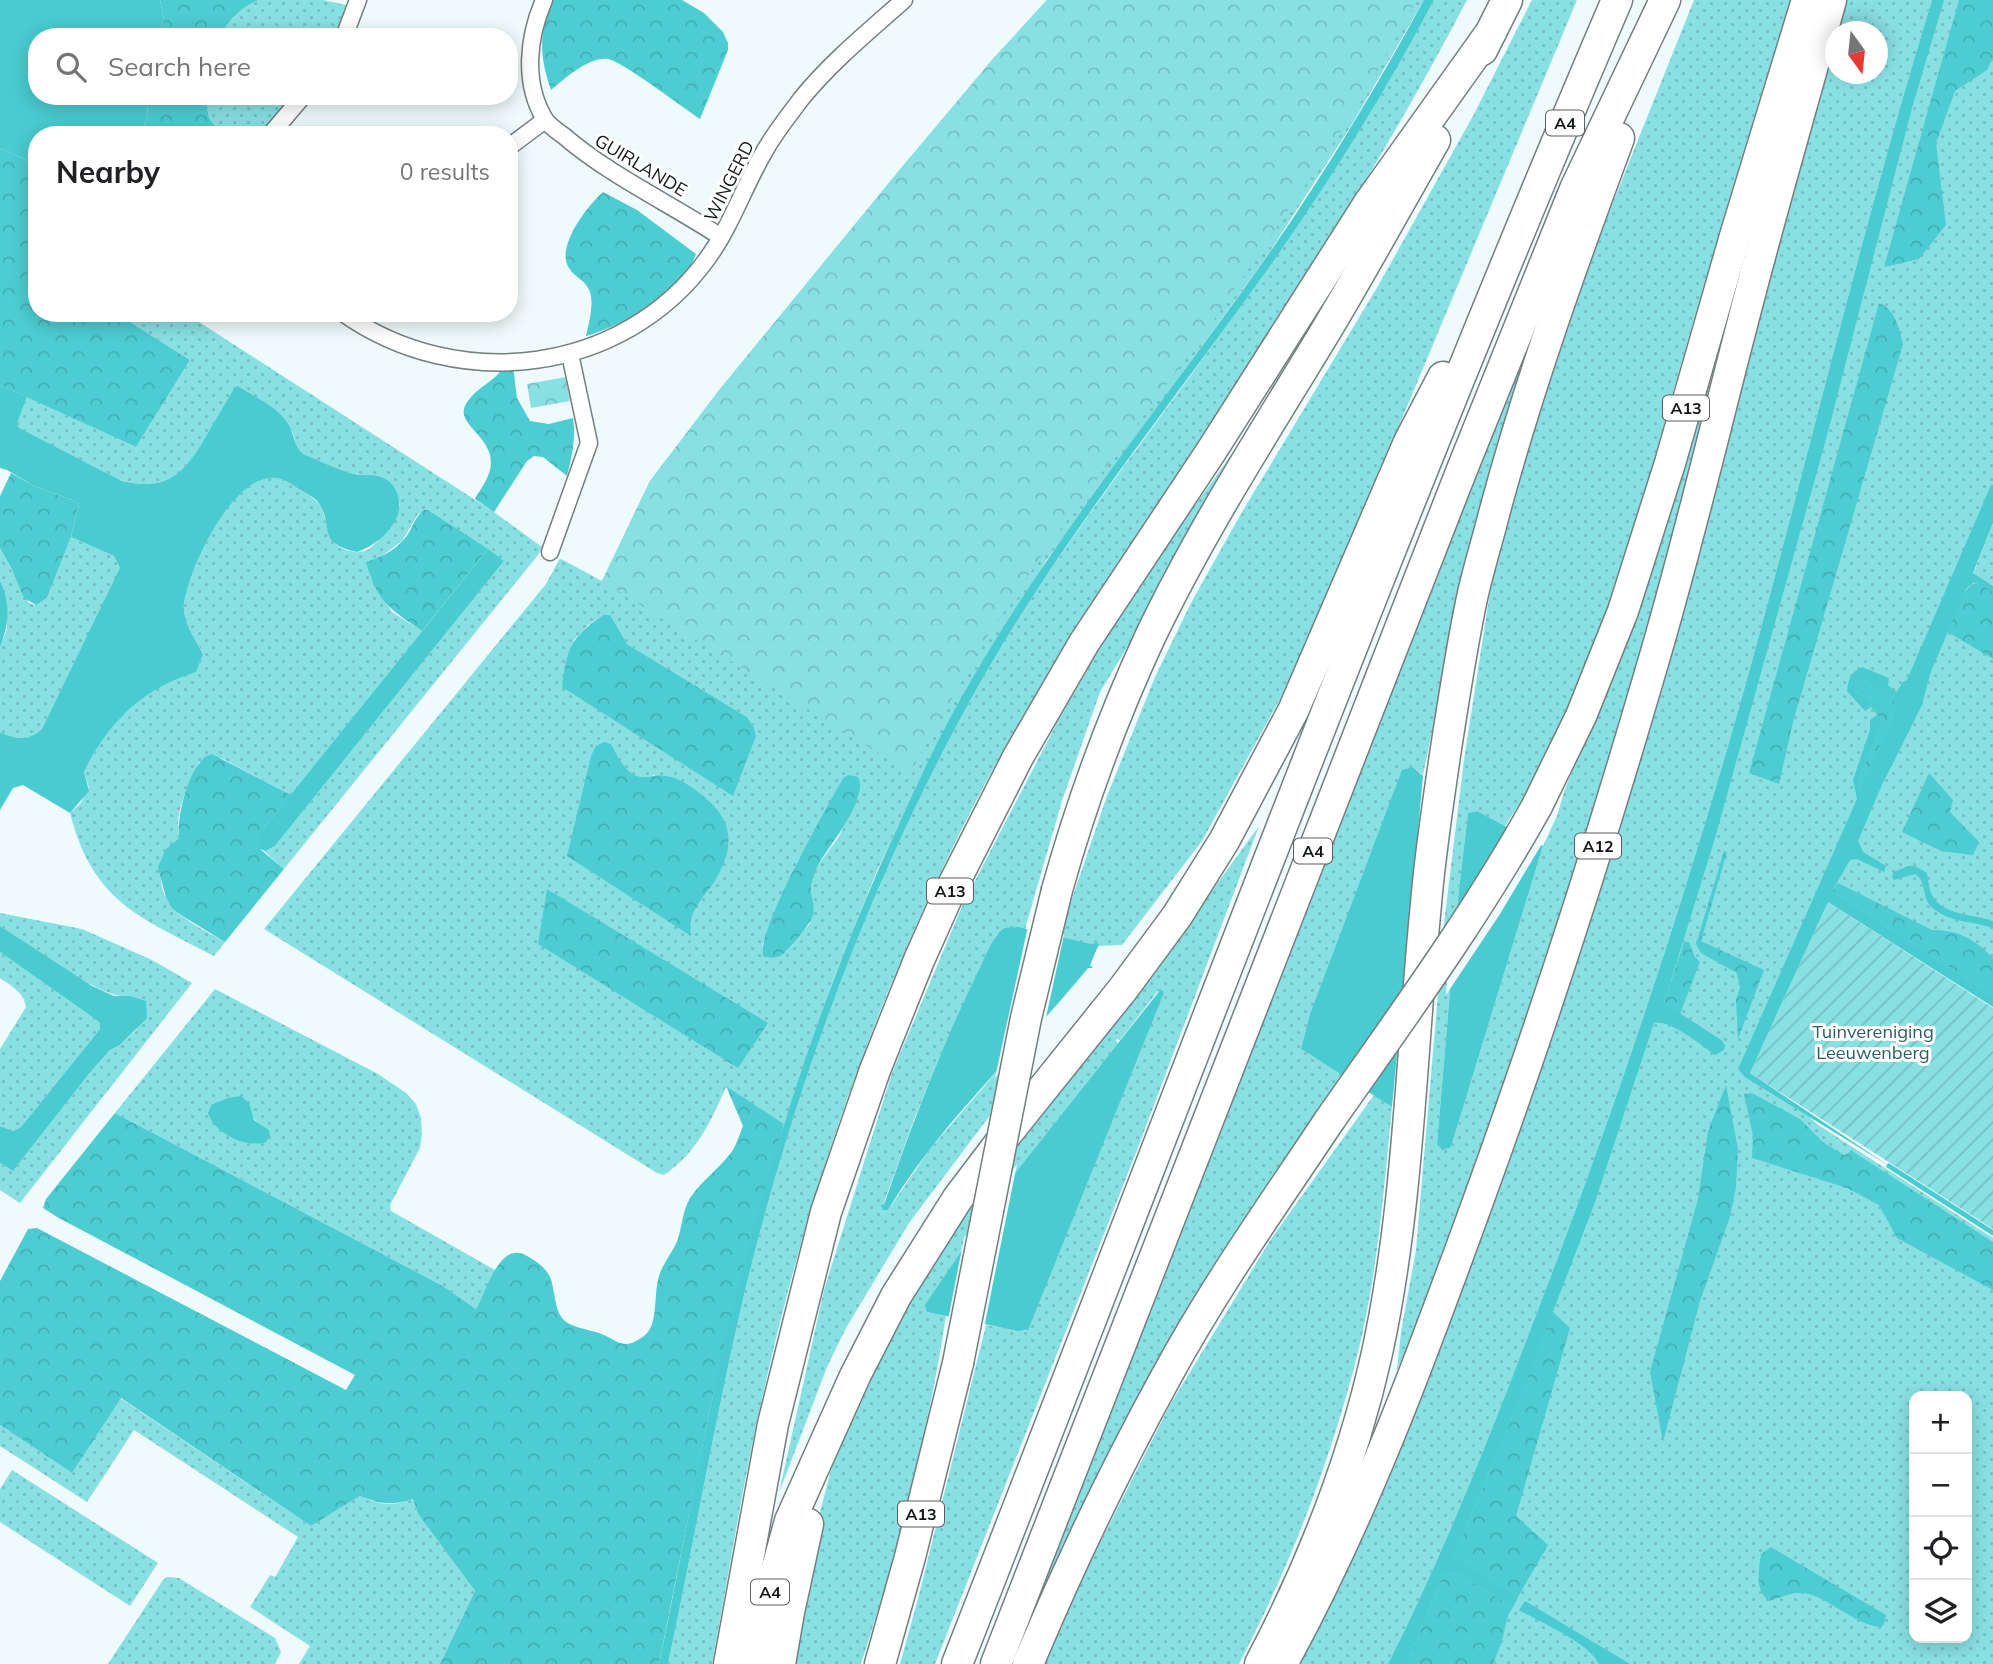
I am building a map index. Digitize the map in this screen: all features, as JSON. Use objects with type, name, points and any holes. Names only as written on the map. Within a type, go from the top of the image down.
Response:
[{"type":"highway","name":"A13","points":[[880,1664],[910,1557],[958,1363],[1026,1018],[1057,891],[1105,742],[1168,603],[1215,515],[1394,213],[1507,0]]},
{"type":"highway","name":"A4","points":[[957,1664],[1342,675],[1512,247],[1617,0]]},
{"type":"highway","name":"A4","points":[[996,1664],[1466,460],[1575,189],[1665,0]]},
{"type":"highway","name":"A13","points":[[1028,1664],[1107,1492],[1167,1375],[1230,1271],[1329,1122],[1466,925],[1513,850],[1581,716],[1623,611],[1670,463],[1807,0]]},
{"type":"highway","name":"A12","points":[[1282,1664],[1314,1606],[1345,1538],[1449,1281],[1574,924],[1651,670],[1797,116],[1831,0]]},
{"type":"highway","name":"A13","points":[[729,1664],[772,1424],[826,1212],[875,1070],[949,892],[1018,757],[1084,643],[1212,450],[1369,203],[1491,32]]},
{"type":"highway","points":[[1260,1664],[1287,1613],[1329,1511],[1354,1436],[1376,1354],[1393,1265],[1406,1156],[1426,902],[1445,753],[1472,597],[1513,443],[1584,230],[1619,138],[1645,44]]},
{"type":"highway","name":"A4","points":[[754,1664],[790,1521],[855,1376],[896,1296],[942,1222],[1005,1136],[1093,1028],[1153,948],[1192,892],[1244,808],[1305,685],[1409,442],[1512,247]]},
{"type":"highway","name":"A4","points":[[780,1664],[795,1582],[832,1429]]},
{"type":"street","points":[[348,28],[358,0]]},
{"type":"street","name":"GUIRLANDE","points":[[544,0],[536,20],[529,64],[533,92],[545,120],[579,149],[721,237]]},
{"type":"street","name":"WINGERD","points":[[357,322],[374,333],[421,350],[472,362],[524,363],[570,354],[617,337],[662,306],[693,277],[721,237],[767,147],[802,98],[854,44],[904,0]]},
{"type":"street","points":[[278,126],[295,105]]},
{"type":"street","points":[[518,141],[545,120]]},
{"type":"street","points":[[550,552],[589,443],[570,354]]},
{"type":"green space","points":[[160,0],[259,0],[236,14],[225,28],[160,28],[164,20]]},
{"type":"green space","points":[[259,0],[323,0],[346,5],[353,2],[341,28],[225,28],[236,14]]},
{"type":"green space","points":[[552,0],[682,0],[704,13],[723,32],[728,50],[700,119],[615,61],[608,59],[585,65],[551,90],[544,66],[542,45]]},
{"type":"green space","points":[[1047,0],[1424,0],[1351,126],[1265,259],[1046,561],[922,775],[876,873],[834,978],[784,1124],[726,1087],[694,1147],[664,1175],[657,1173],[264,929],[546,584],[559,560],[602,581],[650,481],[720,389],[992,60]],"holes":[[[603,615],[627,644],[747,717],[756,736],[573,641],[588,625]],[[611,744],[622,766],[632,775],[655,775],[716,879],[693,911],[690,935]],[[860,794],[838,838],[813,876],[810,923],[786,952],[762,946],[799,859]]]},
{"type":"green space","points":[[1047,0],[1417,0],[1359,105],[1216,317],[1049,545],[988,635],[910,773],[602,581],[650,481],[720,389],[902,167],[992,60]]},
{"type":"green space","points":[[1434,0],[1467,0],[1399,124],[1326,245],[1029,706],[949,855],[883,1003],[854,1079],[804,1233],[756,1424],[712,1664],[668,1664],[733,1344],[763,1219],[786,1140],[840,982],[905,829],[980,683],[1037,589],[1311,205],[1387,83]]},
{"type":"green space","points":[[1532,0],[1577,0],[1340,567],[1281,697],[1202,841],[1122,945],[1097,946],[1059,937],[1107,796],[1155,677],[1192,601],[1242,512],[1378,286],[1473,116]]},
{"type":"green space","points":[[1694,0],[1791,0],[1717,240],[1626,556],[1586,669],[1536,776],[1505,826],[1477,811],[1468,813],[1437,1143],[1451,1147],[1543,846],[1631,633],[1707,390],[1710,395],[1655,607],[1591,830],[1503,1089],[1415,1329],[1397,1370],[1416,1250],[1444,924],[1464,760],[1491,586],[1537,414],[1600,235]]},
{"type":"green space","points":[[1844,0],[1932,0],[1858,260],[1766,610],[1719,775],[1620,1086],[1536,1315],[1448,1535],[1388,1664],[1297,1664],[1449,1316],[1825,63],[1825,84],[1888,84],[1888,21],[1838,21]]},
{"type":"green space","points":[[1939,0],[1993,0],[1993,518],[1965,571],[1993,589],[1993,1001],[1823,892],[1742,1069],[1805,1112],[1817,1124],[1993,1238],[1993,1664],[1396,1664],[1587,1199],[1709,829]]},
{"type":"green space","points":[[1959,0],[1993,0],[1993,58],[1987,70],[1955,91],[1936,143],[1946,225],[1919,259],[1884,267]]},
{"type":"green space","points":[[147,105],[207,105],[209,118],[215,126],[144,126],[148,116]]},
{"type":"green space","points":[[207,105],[285,105],[268,126],[215,126],[209,118]]},
{"type":"green space","points":[[0,148],[28,161],[28,322],[130,322],[190,360],[136,447],[0,385]]},
{"type":"green space","points":[[603,192],[637,210],[696,254],[684,278],[665,297],[625,321],[586,336],[591,308],[590,292],[569,268],[566,249],[582,216]]},
{"type":"green space","points":[[1879,303],[1893,315],[1903,344],[1793,722],[1779,784],[1749,773]]},
{"type":"green space","points":[[130,322],[199,322],[494,512],[542,547],[284,869],[264,851],[275,846],[504,561],[428,510],[418,514],[402,541],[379,558],[370,576],[392,612],[422,631],[291,795],[221,758],[199,762],[180,809],[179,838],[168,848],[165,855],[161,884],[171,906],[180,915],[225,942],[214,956],[142,917],[106,887],[80,843],[70,813],[80,804],[89,788],[84,772],[104,738],[129,710],[160,687],[196,671],[203,653],[185,617],[184,604],[188,588],[217,523],[247,487],[263,478],[280,478],[295,486],[320,505],[333,540],[345,549],[355,552],[370,548],[377,542],[400,505],[394,487],[385,479],[342,470],[298,451],[292,431],[238,386],[191,460],[174,476],[152,484],[122,481],[18,428],[27,397],[136,447],[190,360]]},
{"type":"green space","points":[[1532,333],[1536,333],[1476,519],[1423,775],[1413,767],[1309,1017],[1301,1049],[1345,1077],[1317,1112],[1211,1273],[1115,1440],[1014,1664],[1009,1664]]},
{"type":"green space","points":[[512,358],[517,398],[530,421],[549,424],[573,418],[573,447],[567,476],[543,457],[534,456],[527,461],[494,512],[475,499],[489,474],[491,459],[488,449],[465,419],[464,412],[471,396],[497,376]]},
{"type":"green space","points":[[566,377],[570,401],[531,408],[527,384]]},
{"type":"green space","points":[[1273,397],[1100,692],[1062,801],[1025,929],[1004,928],[995,937],[940,1056],[882,1208],[888,1210],[930,1149],[1025,1039],[991,1114],[909,1223],[846,1328],[827,1367],[779,1493],[824,1290],[892,1073],[963,904],[1058,721],[1131,594]]},
{"type":"green space","points":[[11,473],[34,486],[79,504],[71,537],[47,598],[36,605],[24,598],[0,548],[0,496]]},
{"type":"green space","points":[[424,510],[488,549],[422,631],[401,617],[380,596],[366,562],[395,548]]},
{"type":"green space","points":[[1993,523],[1993,586],[1973,574]]},
{"type":"green space","points":[[71,537],[114,556],[120,568],[118,576],[42,729],[26,738],[11,736],[0,732],[0,647],[7,629],[7,603],[0,581],[0,548],[29,603],[35,605],[47,598]]},
{"type":"green space","points":[[1979,582],[1993,592],[1993,659],[1948,632],[1963,595],[1973,584]]},
{"type":"green space","points":[[603,615],[610,615],[627,644],[747,717],[756,736],[733,796],[562,687],[572,645],[583,630]]},
{"type":"green space","points":[[1864,680],[1881,692],[1888,685],[1897,692],[1892,699],[1897,705],[1861,790],[1858,781],[1883,722],[1871,707],[1868,698],[1855,691],[1854,683]]},
{"type":"green space","points":[[604,742],[611,744],[621,762],[637,776],[674,778],[688,785],[712,804],[726,825],[728,850],[724,864],[694,911],[691,936],[567,856],[591,756],[596,746]]},
{"type":"green space","points":[[212,754],[291,795],[264,828],[260,849],[284,869],[225,942],[173,909],[166,898],[158,867],[166,849],[179,838],[182,804],[191,777],[204,758]]},
{"type":"green space","points":[[1929,773],[1953,800],[1950,812],[1979,842],[1973,855],[1941,851],[1902,832]]},
{"type":"green space","points":[[844,777],[858,777],[858,797],[847,821],[820,862],[812,881],[813,915],[783,954],[764,957],[763,945],[780,898]]},
{"type":"green space","points":[[1259,826],[1137,1150],[935,1664],[900,1664],[986,1325],[1026,1331],[1164,993],[1158,991],[1120,1040],[1117,1039],[1118,1043],[1011,1178],[927,1312],[946,1316],[939,1360],[911,1492],[861,1664],[788,1664],[824,1498],[845,1422],[864,1372],[976,1194],[1017,1147],[1131,1002]]},
{"type":"green space","points":[[1724,851],[1727,852],[1701,941],[1764,970],[1738,1039],[1736,1000],[1740,987],[1737,973],[1701,953],[1696,944]]},
{"type":"green space","points":[[1838,883],[1932,930],[1958,934],[1979,946],[1993,958],[1993,996],[1832,891]]},
{"type":"green space","points":[[547,889],[768,1023],[738,1068],[538,944]]},
{"type":"green space","name":"Tuinvereniging Leeuwenberg","points":[[1828,902],[1993,1008],[1993,1229],[1750,1073]]},
{"type":"green space","points":[[0,913],[82,929],[152,960],[192,983],[20,1203],[0,1190],[0,1163],[13,1171],[88,1075],[110,1050],[120,1045],[137,1029],[122,996],[95,987],[79,978],[0,926]]},
{"type":"green space","points":[[1684,942],[1689,942],[1694,956],[1700,962],[1680,1014],[1664,1003]]},
{"type":"green space","points":[[0,952],[100,1023],[100,1029],[21,1127],[13,1131],[0,1126],[0,1049],[26,1007],[20,993],[0,978]]},
{"type":"green space","points":[[215,989],[378,1074],[406,1093],[416,1104],[421,1118],[422,1134],[420,1148],[390,1205],[391,1211],[495,1270],[476,1309],[443,1286],[115,1113]],"holes":[[[228,1098],[250,1106],[253,1118],[269,1130],[256,1144],[227,1135],[215,1122],[212,1104]]]},
{"type":"green space","points":[[1726,1085],[1738,1149],[1736,1187],[1730,1217],[1700,1301],[1663,1442],[1650,1372],[1698,1199],[1708,1131]]},
{"type":"green space","points":[[726,1086],[784,1124],[738,1291],[710,1408],[659,1664],[440,1664],[475,1591],[418,1514],[413,1499],[386,1503],[360,1496],[311,1526],[121,1398],[72,1473],[0,1425],[0,1281],[28,1229],[37,1228],[346,1390],[355,1375],[43,1208],[46,1199],[115,1113],[443,1286],[476,1309],[489,1280],[502,1261],[517,1253],[527,1256],[548,1274],[557,1309],[566,1322],[628,1344],[644,1336],[652,1325],[659,1276],[678,1239],[690,1198],[733,1150],[743,1126]]},
{"type":"green space","points":[[1752,1093],[1800,1119],[1824,1143],[1844,1155],[1852,1151],[1993,1242],[1993,1290],[1897,1238],[1879,1205],[1847,1188],[1752,1158],[1753,1136],[1744,1094]]},
{"type":"green space","points":[[1374,1095],[1392,1107],[1376,1258],[1359,1348],[1336,1430],[1308,1510],[1276,1588],[1239,1664],[1044,1664],[1078,1586],[1170,1405],[1271,1239]]},
{"type":"green space","points":[[1552,1311],[1570,1328],[1516,1516],[1548,1545],[1518,1597],[1454,1555],[1512,1418]]},
{"type":"green space","points":[[120,1398],[311,1526],[360,1496],[386,1504],[413,1499],[418,1514],[475,1591],[440,1664],[299,1664],[310,1646],[250,1607],[270,1575],[275,1577],[298,1537],[134,1430],[87,1502],[0,1446],[0,1425],[72,1473]]},
{"type":"green space","points":[[12,1470],[158,1563],[130,1606],[0,1522],[0,1489]]},
{"type":"green space","points":[[1771,1547],[1886,1615],[1884,1624],[1881,1627],[1861,1621],[1810,1594],[1793,1593],[1769,1601],[1759,1586],[1759,1573],[1761,1554]]},
{"type":"green space","points":[[1444,1572],[1459,1574],[1513,1607],[1493,1664],[1407,1664]]},
{"type":"green space","points":[[167,1577],[179,1578],[275,1638],[281,1652],[275,1664],[108,1664]]},
{"type":"shaded area","points":[[0,0],[160,0],[164,20],[160,28],[28,28],[28,105],[147,105],[148,116],[144,126],[28,126],[28,161],[0,148]]},
{"type":"shaded area","points":[[1424,0],[1434,0],[1376,104],[1312,205],[1118,473],[1012,629],[941,755],[905,829],[840,982],[786,1140],[743,1299],[668,1664],[659,1664],[710,1408],[766,1184],[788,1110],[839,965],[908,805],[954,711],[1008,620],[1114,465],[1285,230],[1347,133]]},
{"type":"shaded area","points":[[1932,0],[1944,0],[1912,108],[1825,443],[1715,838],[1664,1003],[1721,1040],[1725,1045],[1724,1050],[1715,1055],[1677,1029],[1654,1023],[1594,1205],[1512,1418],[1454,1555],[1518,1597],[1513,1607],[1459,1574],[1444,1572],[1407,1664],[1388,1664],[1448,1535],[1502,1403],[1593,1163],[1646,1009],[1742,697],[1858,260]]},
{"type":"shaded area","points":[[0,385],[27,397],[17,424],[19,428],[122,481],[138,484],[164,481],[183,469],[238,386],[272,407],[284,418],[303,454],[357,475],[378,476],[387,480],[395,488],[399,499],[399,511],[390,529],[375,543],[357,552],[336,544],[328,533],[318,502],[282,479],[261,480],[245,490],[216,525],[194,569],[188,588],[184,604],[185,617],[203,654],[196,672],[160,687],[116,723],[84,772],[89,791],[70,813],[23,785],[13,788],[0,810],[0,732],[21,738],[31,736],[42,729],[120,568],[114,556],[71,537],[79,504],[34,486],[0,468]]},
{"type":"shaded area","points":[[1991,485],[1993,523],[1973,573],[1993,586],[1993,592],[1978,582],[1972,583],[1966,589],[1930,674],[1922,705],[1882,785],[1858,841],[1863,852],[1886,866],[1884,872],[1857,859],[1850,860],[1832,891],[1993,996],[1993,1007],[1828,902],[1750,1073],[1889,1166],[1745,1077],[1738,1069],[1857,799],[1853,780],[1870,730],[1870,720],[1877,715],[1883,722],[1858,781],[1861,789],[1897,705],[1892,699],[1907,680]]},
{"type":"shaded area","points":[[488,549],[504,561],[275,846],[265,851],[260,849],[257,838],[264,828]]},
{"type":"shaded area","points":[[0,581],[8,614],[0,647]]},
{"type":"shaded area","points":[[1862,667],[1889,678],[1888,685],[1881,692],[1864,680],[1855,682],[1855,691],[1868,698],[1871,707],[1865,711],[1847,691],[1851,676]]},
{"type":"shaded area","points":[[1413,767],[1423,776],[1392,1107],[1301,1049],[1309,1017],[1402,770]]},
{"type":"shaded area","points":[[1477,811],[1543,846],[1451,1147],[1442,1150],[1437,1143],[1458,898],[1468,813]]},
{"type":"shaded area","points":[[1915,866],[1927,873],[1932,895],[1943,907],[1993,921],[1993,928],[1950,918],[1935,910],[1927,900],[1921,880],[1915,874],[1894,880],[1894,872]]},
{"type":"shaded area","points":[[0,926],[92,986],[114,996],[130,996],[146,1001],[147,1018],[120,1045],[110,1050],[88,1075],[13,1171],[0,1163],[0,1126],[13,1131],[21,1127],[100,1029],[100,1023],[0,952]]},
{"type":"shaded area","points":[[1018,927],[1099,944],[1090,965],[1093,968],[1088,968],[958,1115],[909,1177],[888,1210],[883,1210],[881,1205],[885,1202],[928,1086],[989,949],[1004,928]]},
{"type":"shaded area","points":[[1161,989],[1164,993],[1028,1330],[1018,1331],[927,1312],[925,1305],[1011,1178]]},
{"type":"shaded area","points":[[241,1096],[249,1103],[254,1120],[269,1130],[270,1136],[266,1142],[249,1143],[232,1138],[211,1120],[208,1113],[212,1104]]},
{"type":"shaded area","points":[[1525,1601],[1630,1664],[1599,1664],[1575,1641],[1519,1610]]},
{"type":"pier","points":[[1509,824],[1543,842],[1500,914],[1446,995],[1452,917]]},
{"type":"pier","points":[[1028,926],[1064,935],[1045,1022],[995,1078]]},
{"type":"pier","points":[[1017,1164],[984,1328],[948,1320],[964,1238]]},
{"type":"waterway","points":[[1889,1166],[1993,1233]]}]
